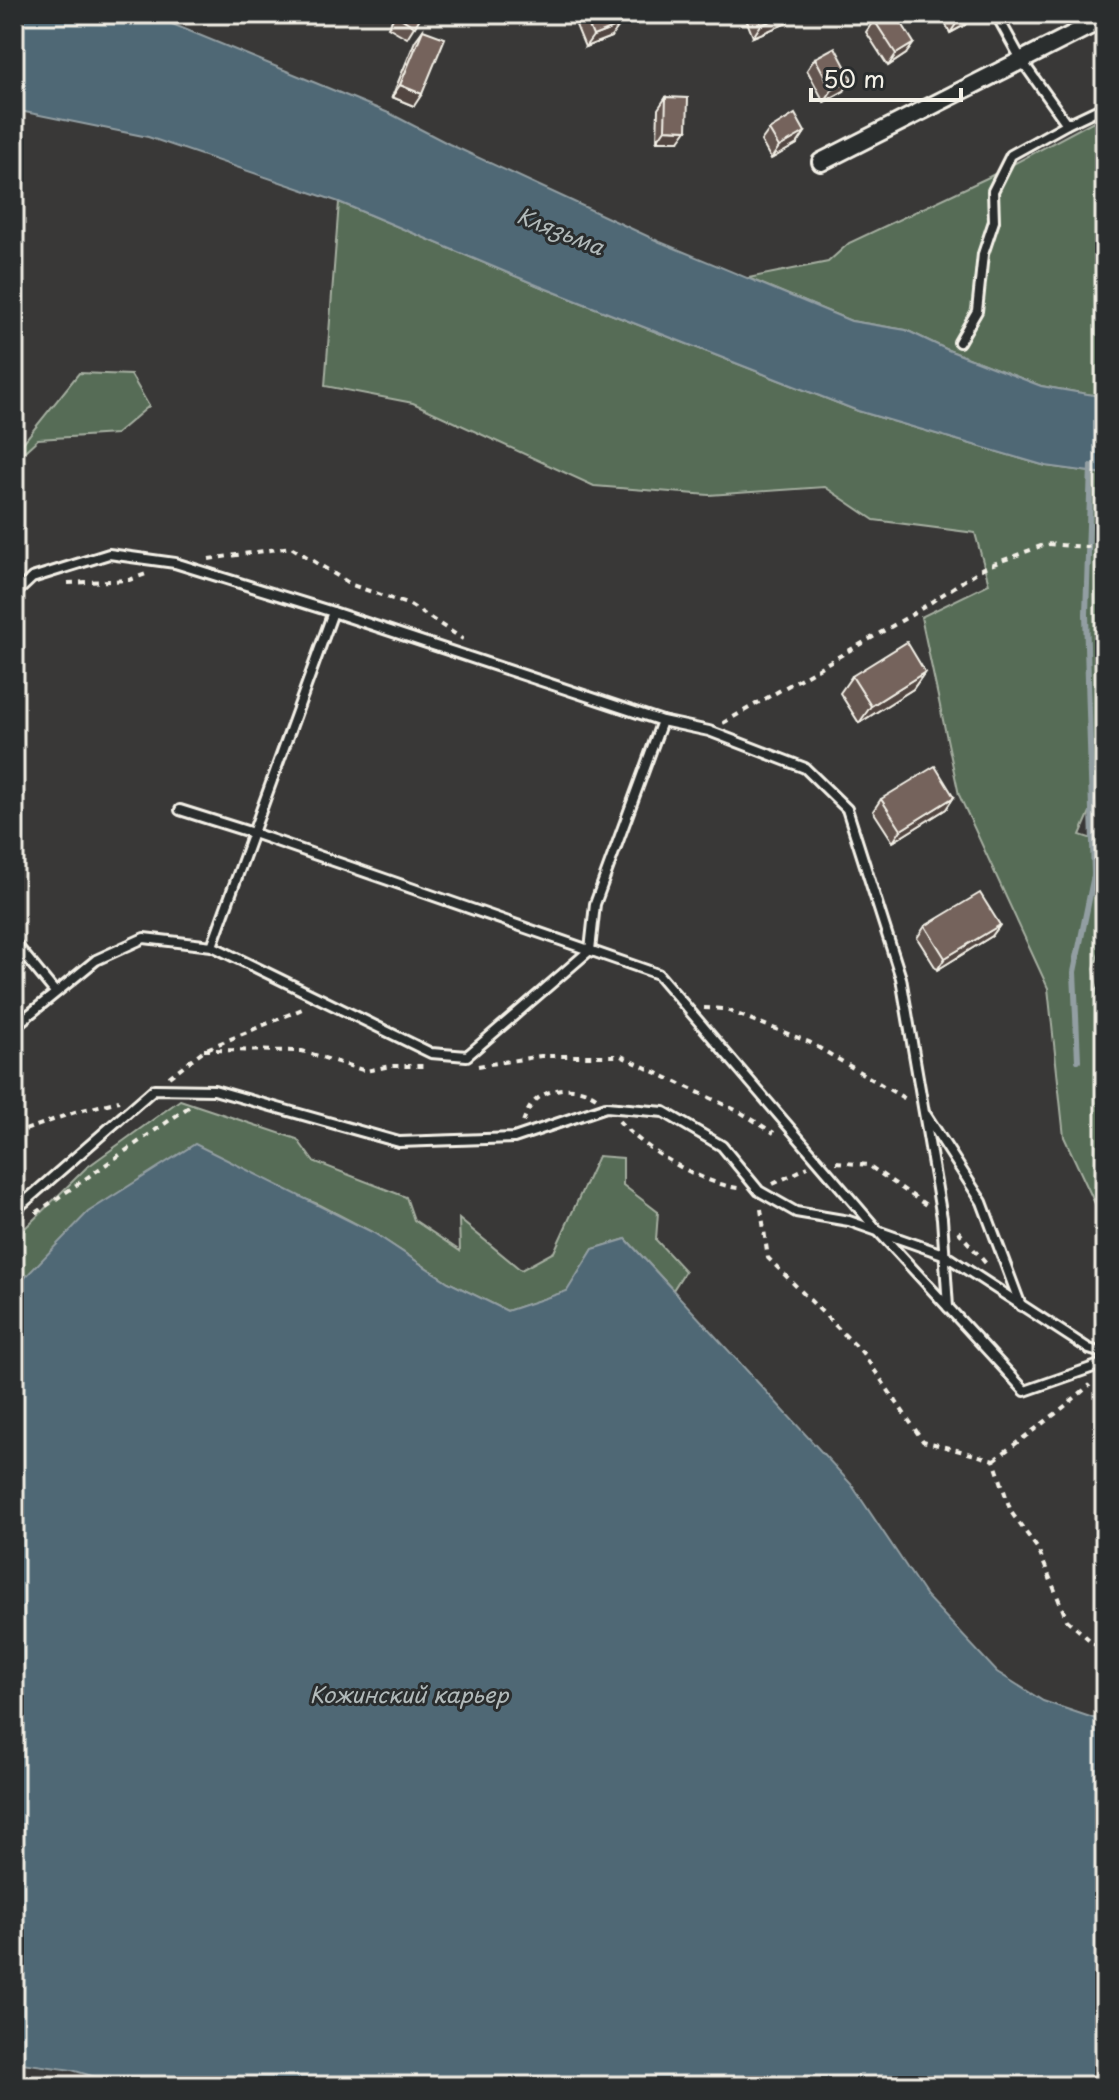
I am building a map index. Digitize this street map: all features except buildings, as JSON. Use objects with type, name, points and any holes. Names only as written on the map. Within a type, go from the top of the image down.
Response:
[{"type":"street","points":[[821,162],[1105,18]]},
{"type":"lane","points":[[996,14],[1022,61],[1067,124]]},
{"type":"lane","points":[[959,342],[977,311],[983,254],[994,221],[993,191],[1011,155],[1105,106]]},
{"type":"lane","points":[[14,595],[32,578],[109,554],[175,563],[662,721],[709,731],[805,768],[847,809],[901,978],[942,1218],[948,1307]]},
{"type":"lane","points":[[212,946],[333,612]]},
{"type":"lane","points":[[14,1027],[96,960],[144,938],[212,946],[431,1053],[467,1056],[590,950],[595,904],[662,721]]},
{"type":"lane","points":[[180,810],[658,974],[879,1232],[1025,1391],[1105,1363]]},
{"type":"lane","points":[[14,942],[55,992]]},
{"type":"lane","points":[[14,1211],[154,1089],[214,1090],[399,1142],[514,1138],[606,1107],[664,1112],[722,1146],[759,1191],[796,1212],[849,1221],[943,1254],[1089,1349],[1105,1354]]},
{"type":"lane","points":[[922,1109],[982,1202],[1021,1306]]},
{"type":"path","points":[[709,731],[913,614],[983,568],[1046,544],[1087,547],[1105,542]]},
{"type":"path","points":[[1105,960],[1101,972],[1105,1014]]},
{"type":"path","points":[[14,1134],[154,1089],[204,1050],[324,1000]]},
{"type":"path","points":[[686,1006],[724,1009],[809,1042],[922,1109]]},
{"type":"path","points":[[204,1050],[302,1051],[366,1071],[390,1066],[431,1066]]},
{"type":"path","points":[[472,1066],[541,1056],[621,1056],[740,1112],[780,1137]]},
{"type":"path","points":[[514,1138],[533,1102],[547,1092],[578,1088],[594,1094],[634,1138],[701,1176],[731,1187],[759,1191],[821,1161],[868,1165],[912,1193],[965,1237],[993,1272]]},
{"type":"path","points":[[27,1219],[214,1090]]},
{"type":"path","points":[[759,1191],[768,1258],[862,1352],[923,1441],[994,1460]]},
{"type":"path","points":[[994,1460],[1094,1381]]},
{"type":"path","points":[[994,1460],[1011,1512],[1038,1549],[1067,1620],[1101,1650],[1105,1650]]},
{"type":"green space","points":[[1105,115],[1105,397],[1041,386],[906,330],[851,321],[748,278],[828,262],[849,243],[989,177]]},
{"type":"green space","points":[[339,202],[539,286],[858,411],[1046,466],[1105,474],[1105,671],[1099,668],[1103,782],[1080,835],[1105,843],[1105,936],[1094,968],[1105,1045],[1105,1225],[1064,1137],[1048,988],[959,795],[921,617],[989,584],[975,533],[874,520],[825,487],[709,495],[594,486],[413,403],[325,386]]},
{"type":"green space","points":[[79,373],[131,375],[149,406],[116,434],[38,439],[14,461],[14,454]]},
{"type":"green space","points":[[180,1100],[297,1139],[313,1161],[406,1197],[414,1220],[460,1251],[459,1219],[521,1270],[554,1252],[598,1156],[623,1158],[623,1185],[658,1212],[656,1240],[685,1271],[673,1290],[626,1239],[593,1249],[568,1291],[507,1311],[448,1282],[374,1233],[283,1190],[14,1289],[14,1239],[86,1168]]},
{"type":"water","name":"Клязьма","points":[[14,14],[148,14],[391,114],[660,242],[851,321],[906,330],[1041,386],[1105,397],[1105,474],[1046,466],[858,411],[539,286],[339,202],[148,137],[14,112]]},
{"type":"water","name":"Кожинский карьер","points":[[195,1144],[374,1233],[448,1282],[507,1311],[567,1291],[593,1249],[626,1239],[851,1484],[926,1596],[997,1672],[1043,1701],[1105,1722],[1105,2086],[125,2086],[72,2070],[14,2062],[14,1289],[88,1212]]},
{"type":"waterway","points":[[1078,1060],[1074,972],[1094,875],[1086,614],[1091,466]]}]
